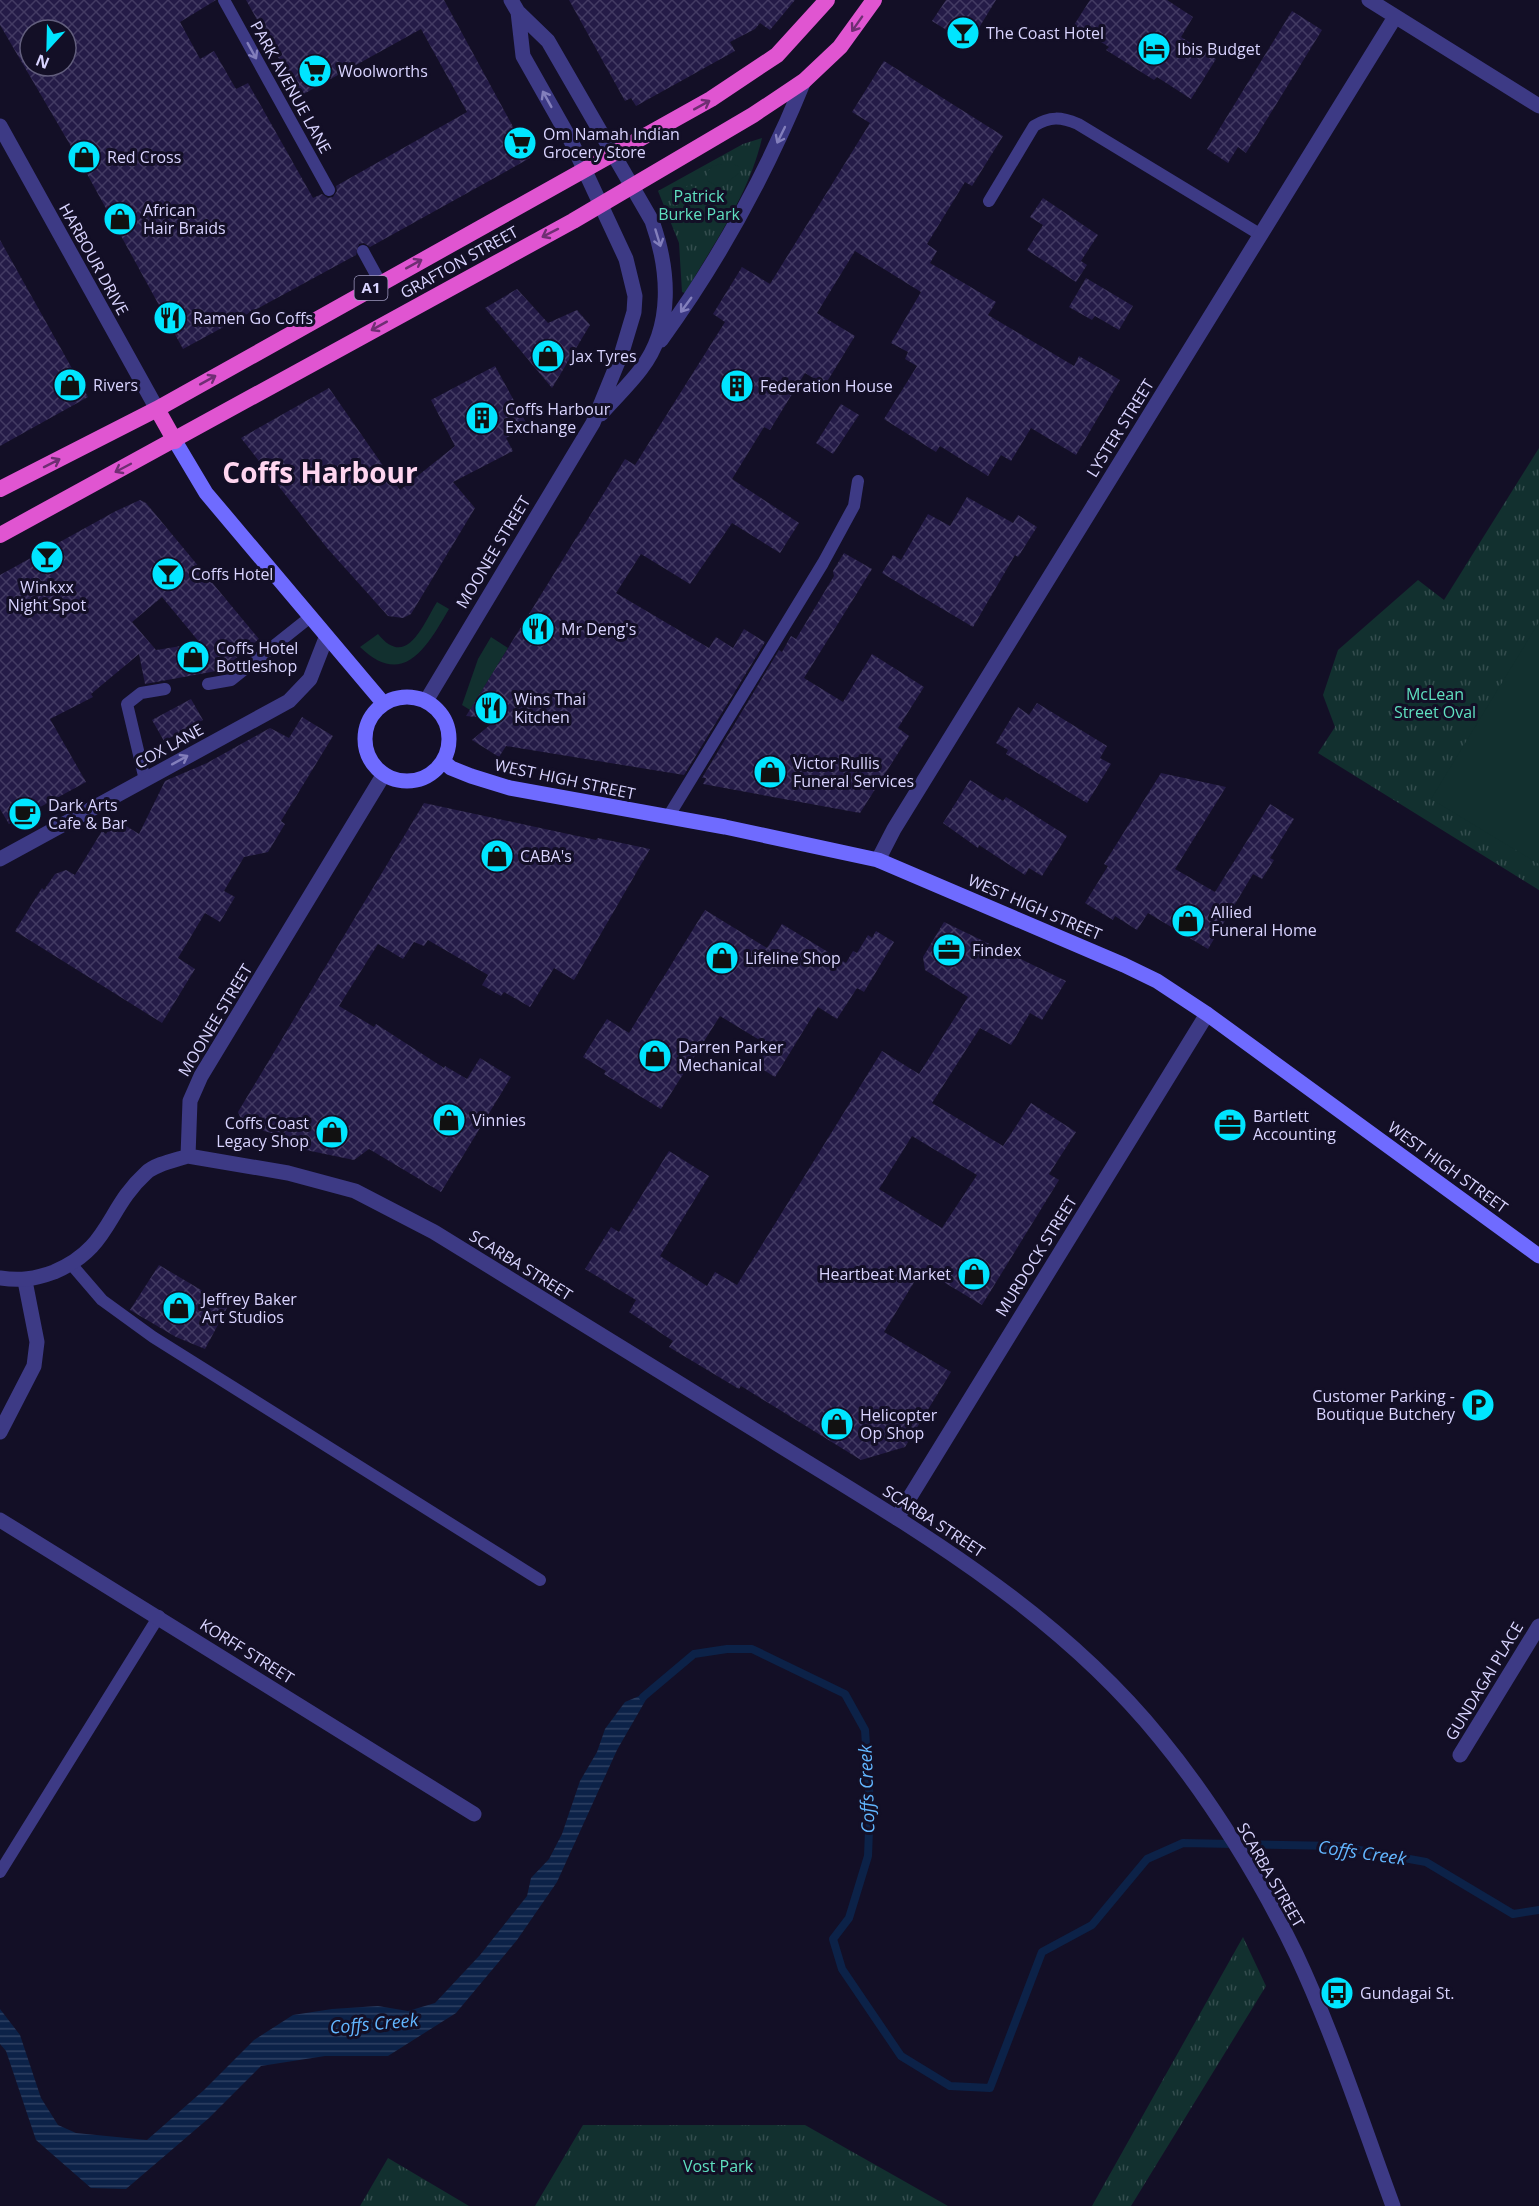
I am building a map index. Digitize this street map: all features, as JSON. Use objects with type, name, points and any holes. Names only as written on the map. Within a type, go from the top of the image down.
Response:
[{"type":"highway","name":"GRAFTON STREET","points":[[0,489],[157,408],[746,78],[792,40],[827,0]]},
{"type":"highway","name":"GRAFTON STREET","points":[[0,535],[175,441],[601,205],[753,115],[804,81],[840,47],[873,0]]},
{"type":"highway","points":[[157,408],[175,441]]},
{"type":"main road","points":[[175,441],[206,493],[309,618],[384,704]]},
{"type":"main road","points":[[404,697],[426,701],[436,708],[448,729],[449,741],[443,761],[424,777],[410,780],[396,779],[384,774],[373,764],[367,752],[365,738],[367,725],[384,704],[404,697]]},
{"type":"main road","name":"WEST HIGH STREET","points":[[443,761],[451,768],[510,788],[668,817],[878,860],[1124,965],[1157,981],[1207,1014],[1539,1256]]},
{"type":"street","points":[[1369,0],[1539,106]]},
{"type":"street","points":[[514,6],[548,41],[652,221],[664,266],[665,303],[662,327],[652,351]]},
{"type":"street","points":[[514,6],[523,56],[585,169],[626,259],[635,296],[634,312],[622,352],[592,423]]},
{"type":"street","name":"LYSTER STREET","points":[[878,860],[1395,17]]},
{"type":"street","points":[[592,423],[642,368],[692,297],[735,223],[785,128],[804,81]]},
{"type":"street","name":"HARBOUR DRIVE","points":[[0,126],[157,408]]},
{"type":"street","name":"MOONEE STREET","points":[[426,701],[592,423]]},
{"type":"street","name":"COX LANE","points":[[0,859],[289,701],[310,680],[326,638]]},
{"type":"street","name":"MOONEE STREET","points":[[188,1155],[190,1101],[201,1076],[384,774]]},
{"type":"street","name":"MURDOCK STREET","points":[[897,1518],[1207,1014]]},
{"type":"street","points":[[0,1278],[25,1281],[71,1264],[95,1246],[128,1193],[147,1171],[188,1155]]},
{"type":"street","name":"SCARBA STREET","points":[[188,1155],[288,1173],[355,1191],[435,1232],[897,1518],[983,1574],[1053,1627],[1114,1686],[1160,1738],[1196,1786],[1262,1889],[1300,1965],[1393,2206]]},
{"type":"street","points":[[0,1432],[34,1366],[37,1342],[25,1281]]},
{"type":"street","name":"KORFF STREET","points":[[0,1520],[159,1616],[474,1814]]},
{"type":"street","name":"GUNDAGAI PLACE","points":[[1460,1755],[1539,1626]]},
{"type":"lane","name":"PARK AVENUE LANE","points":[[224,0],[329,190]]},
{"type":"lane","points":[[989,201],[1034,126],[1045,119],[1061,118],[1078,124],[1261,235]]},
{"type":"lane","points":[[363,251],[380,282]]},
{"type":"lane","points":[[668,817],[823,563],[854,506],[858,481]]},
{"type":"lane","points":[[208,684],[231,680],[309,618]]},
{"type":"lane","points":[[145,780],[127,704],[141,693],[165,689]]},
{"type":"lane","points":[[71,1264],[102,1300],[153,1337],[462,1529],[540,1581]]},
{"type":"lane","points":[[0,1872],[159,1616]]},
{"type":"green space","name":"Patrick Burke Park","points":[[762,138],[740,199],[685,293],[682,292],[679,243],[658,191],[743,144]]},
{"type":"green space","points":[[734,164],[739,167],[739,173],[720,188],[708,181],[707,173],[712,166]]},
{"type":"green space","points":[[689,185],[713,196],[732,193],[732,202],[726,208],[711,215],[697,214],[684,206],[680,198],[684,189]]},
{"type":"green space","name":"McLean Street Oval","points":[[1539,448],[1539,890],[1318,753],[1335,727],[1323,695],[1338,650],[1418,580],[1444,600]]},
{"type":"green space","points":[[437,602],[449,609],[432,636],[413,658],[402,663],[390,664],[376,659],[360,647],[378,634],[388,644],[397,647],[406,645],[420,631]]},
{"type":"green space","points":[[1539,622],[1539,864],[1431,799]]},
{"type":"green space","points":[[491,637],[508,648],[470,710],[462,705],[478,659]]},
{"type":"green space","points":[[1243,1937],[1266,1986],[1131,2206],[1092,2206]]},
{"type":"green space","name":"Vost Park","points":[[583,2125],[805,2125],[948,2206],[535,2206]]},
{"type":"green space","points":[[388,2158],[469,2206],[360,2206]]},
{"type":"water","points":[[651,1691],[617,1750],[557,1882],[517,1940],[456,2013],[388,2056],[325,2056],[261,2066],[209,2118],[126,2189],[91,2188],[36,2140],[6,2051],[0,2044],[0,2009],[20,2035],[41,2098],[58,2125],[76,2133],[147,2140],[204,2090],[254,2040],[293,2015],[332,2009],[378,2006],[408,2011],[435,2003],[480,1955],[527,1896],[531,1878],[549,1859],[562,1834],[580,1781],[597,1752],[605,1729],[625,1702]]},
{"type":"building","points":[[0,0],[216,0],[180,22],[200,59],[214,51],[236,89],[248,83],[313,198],[322,194],[328,198],[333,197],[337,191],[336,186],[467,112],[421,29],[300,96],[246,0],[444,0],[530,158],[370,247],[364,243],[359,244],[356,255],[183,349],[86,172],[31,78],[78,78],[78,18],[18,18],[18,56],[0,25]]},
{"type":"building","points":[[569,0],[795,0],[770,30],[760,23],[755,29],[730,42],[735,51],[636,106],[631,98],[625,101]]},
{"type":"building","name":"The Coast Hotel","points":[[946,0],[996,0],[969,44],[932,21]]},
{"type":"building","name":"Ibis Budget","points":[[1090,0],[1167,0],[1193,17],[1181,37],[1216,59],[1191,99],[1157,77],[1154,80],[1106,50],[1109,47],[1074,25]]},
{"type":"building","points":[[1292,11],[1322,30],[1246,153],[1238,147],[1228,163],[1207,149]]},
{"type":"building","points":[[884,61],[1003,136],[972,186],[965,182],[927,244],[937,251],[930,263],[996,302],[988,315],[1074,366],[1079,356],[1120,380],[1076,455],[1031,428],[1011,461],[1001,455],[988,476],[940,446],[936,452],[884,419],[917,366],[905,359],[908,352],[891,343],[921,292],[855,251],[817,313],[855,336],[825,385],[805,373],[770,430],[764,427],[732,479],[799,523],[780,553],[732,523],[690,584],[641,554],[616,593],[709,648],[716,637],[733,648],[744,629],[765,642],[684,775],[506,746],[499,757],[472,740],[497,719],[466,716],[625,459],[635,465],[725,322],[713,314],[742,267],[770,284],[870,123],[852,112]]},
{"type":"building","points":[[1043,198],[1098,235],[1081,261],[1087,265],[1076,282],[1027,250],[1043,225],[1030,217]]},
{"type":"building","points":[[0,240],[88,397],[0,446]]},
{"type":"building","points":[[1086,278],[1133,306],[1119,330],[1095,316],[1092,320],[1069,307]]},
{"type":"building","name":"Jax Tyres","points":[[517,289],[548,323],[577,310],[590,325],[552,388],[485,308]]},
{"type":"building","points":[[495,366],[528,426],[506,438],[513,451],[453,482],[475,508],[411,614],[403,618],[388,616],[327,548],[241,438],[329,388],[400,490],[455,446],[431,400]]},
{"type":"building","points":[[841,404],[859,415],[833,454],[816,443]]},
{"type":"building","points":[[967,497],[1013,523],[1018,515],[1037,527],[1018,557],[1015,555],[973,627],[882,573],[893,555],[901,560],[928,514],[950,526]]},
{"type":"building","points":[[140,500],[146,503],[259,639],[222,670],[145,684],[139,654],[91,694],[93,697],[50,719],[86,782],[9,824],[0,809],[0,575]],"holes":[[[162,597],[200,643],[156,650],[132,622]]]},
{"type":"building","points":[[844,553],[872,569],[804,678],[843,702],[872,654],[924,687],[898,728],[909,736],[860,813],[703,784],[706,778],[702,778],[779,650],[782,652],[791,636],[796,639],[834,576],[833,571]]},
{"type":"building","name":"Coffs Hotel Bottleshop","points":[[191,699],[203,720],[164,741],[152,720]]},
{"type":"building","points":[[1037,703],[1107,746],[1100,758],[1111,764],[1087,803],[1006,754],[1008,750],[996,743],[1018,707],[1029,715]]},
{"type":"building","points":[[302,717],[333,736],[281,821],[285,824],[268,852],[244,857],[224,891],[235,897],[220,922],[205,913],[178,958],[195,969],[162,1023],[15,931],[42,888],[44,890],[55,874],[66,870],[75,875],[102,831],[106,834],[115,819],[139,834],[165,781],[207,763],[270,728],[289,738]]},
{"type":"building","points":[[1161,773],[1226,787],[1175,869],[1215,892],[1270,804],[1294,819],[1270,858],[1274,860],[1262,879],[1253,874],[1208,949],[1148,913],[1137,930],[1115,916],[1113,920],[1085,903],[1108,866],[1104,864]]},
{"type":"building","points":[[970,780],[1003,801],[1006,797],[1067,836],[1042,876],[1029,868],[1025,875],[979,845],[978,848],[943,823]]},
{"type":"building","points":[[424,803],[596,840],[598,838],[650,849],[574,980],[554,968],[530,1007],[504,992],[501,996],[482,985],[488,975],[428,940],[424,946],[414,942],[403,959],[378,944],[339,1006],[374,1027],[376,1024],[444,1068],[445,1066],[467,1079],[480,1058],[511,1077],[441,1192],[369,1149],[354,1160],[301,1149],[303,1141],[244,1126],[238,1112]]},
{"type":"building","points":[[705,910],[767,948],[782,924],[846,963],[853,951],[857,953],[868,935],[872,938],[876,931],[894,942],[864,992],[857,988],[837,1019],[818,1007],[775,1077],[754,1064],[766,1044],[720,1016],[661,1109],[604,1074],[606,1071],[583,1057],[607,1019],[629,1033]]},
{"type":"building","points":[[944,922],[1066,981],[1042,1020],[1030,1013],[1011,1045],[980,1028],[932,1103],[1003,1146],[1031,1103],[1076,1132],[1049,1174],[1059,1180],[982,1305],[922,1269],[884,1332],[951,1372],[905,1447],[861,1460],[741,1386],[739,1389],[669,1347],[673,1341],[629,1312],[636,1300],[585,1269],[611,1227],[619,1232],[669,1151],[709,1176],[660,1256],[707,1286],[715,1272],[737,1285],[882,1051],[919,1074],[968,997],[925,970],[923,957]],"holes":[[[912,1136],[977,1175],[942,1228],[879,1189]]]},
{"type":"building","name":"Jeffrey Baker Art Studios","points":[[159,1265],[228,1306],[205,1349],[176,1337],[130,1310]]},
{"type":"waterway","name":"Coffs Creek","points":[[643,1697],[694,1654],[727,1649],[752,1649],[845,1694],[865,1730],[870,1804],[868,1856],[849,1918],[833,1939],[842,1969],[901,2056],[950,2086],[990,2088],[1042,1952],[1092,1925],[1147,1859],[1183,1843],[1337,1846],[1426,1862],[1513,1914],[1539,1910]]},
{"type":"place","name":"The Coast Hotel","points":[[963,33]]},
{"type":"place","name":"Ibis Budget","points":[[1154,49]]},
{"type":"place","name":"Woolworths","points":[[315,71]]},
{"type":"place","name":"Om Namah Indian Grocery Store","points":[[520,143]]},
{"type":"place","name":"Red Cross","points":[[84,157]]},
{"type":"place","name":"African Hair Braids","points":[[120,219]]},
{"type":"place","name":"Ramen Go Coffs","points":[[170,318]]},
{"type":"place","name":"Jax Tyres","points":[[548,356]]},
{"type":"place","name":"Rivers","points":[[70,385]]},
{"type":"place","name":"Federation House","points":[[737,386]]},
{"type":"place","name":"Coffs Harbour Exchange","points":[[482,418]]},
{"type":"place","name":"Winkxx Night Spot","points":[[47,557]]},
{"type":"place","name":"Coffs Hotel","points":[[168,574]]},
{"type":"place","name":"Mr Deng's","points":[[538,629]]},
{"type":"place","name":"Coffs Hotel Bottleshop","points":[[193,657]]},
{"type":"place","name":"Wins Thai Kitchen","points":[[491,708]]},
{"type":"place","name":"Victor Rullis Funeral Services","points":[[770,772]]},
{"type":"place","name":"Dark Arts Cafe & Bar","points":[[25,814]]},
{"type":"place","name":"CABA's","points":[[497,856]]},
{"type":"place","name":"Allied Funeral Home","points":[[1188,921]]},
{"type":"place","name":"Findex","points":[[949,950]]},
{"type":"place","name":"Lifeline Shop","points":[[722,958]]},
{"type":"place","name":"Darren Parker Mechanical","points":[[655,1056]]},
{"type":"place","name":"Vinnies","points":[[449,1120]]},
{"type":"place","name":"Bartlett Accounting","points":[[1230,1125]]},
{"type":"place","name":"Coffs Coast Legacy Shop","points":[[332,1132]]},
{"type":"place","name":"Heartbeat Market","points":[[974,1274]]},
{"type":"place","name":"Jeffrey Baker Art Studios","points":[[179,1308]]},
{"type":"place","name":"Customer Parking - Boutique Butchery","points":[[1478,1405]]},
{"type":"place","name":"Helicopter Op Shop","points":[[837,1424]]},
{"type":"place","name":"Gundagai St.","points":[[1337,1993]]},
{"type":"district","name":"Coffs Harbour","points":[[320,473]]}]
